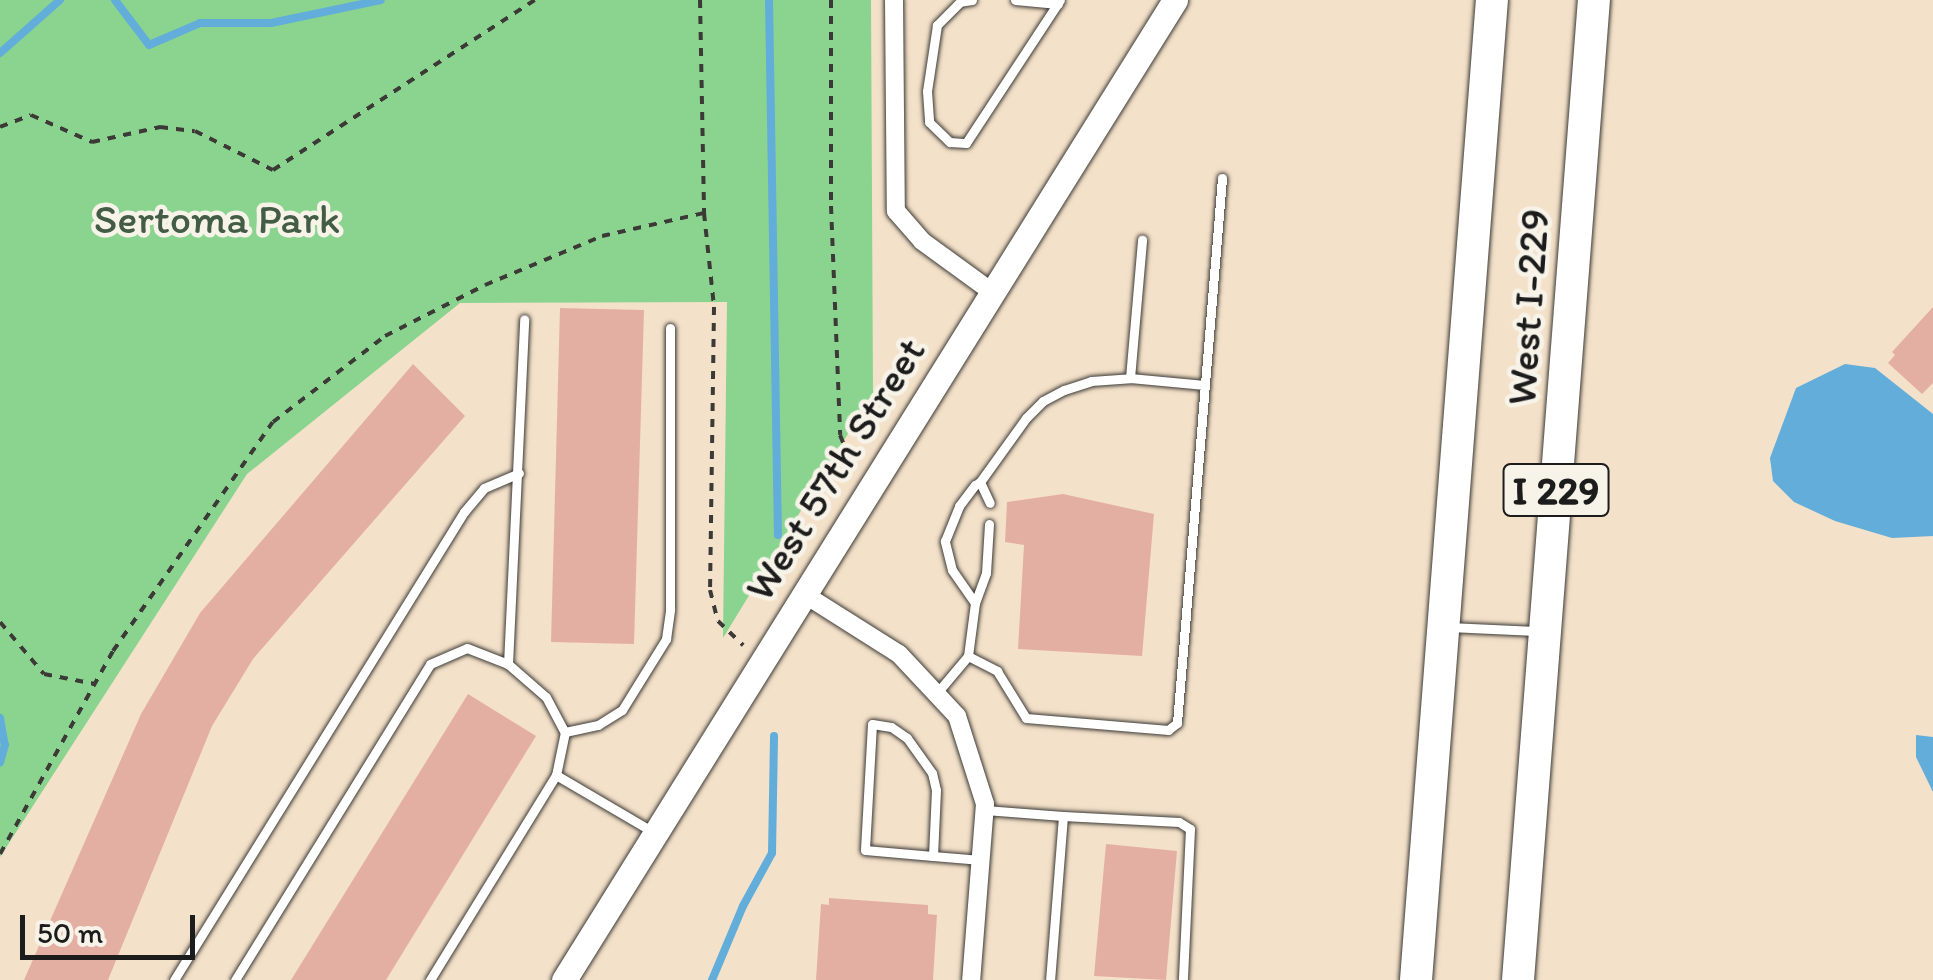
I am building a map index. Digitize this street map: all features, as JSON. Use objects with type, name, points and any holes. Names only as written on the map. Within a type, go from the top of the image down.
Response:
[{"type":"highway","name":"West I-229","points":[[1416,980],[1492,0]]},
{"type":"highway","name":"West I-229","points":[[1518,980],[1594,0]]},
{"type":"main road","name":"West 57th Street","points":[[564,980],[1175,0]]},
{"type":"street","points":[[894,0],[896,211],[922,241],[992,292]]},
{"type":"street","points":[[804,594],[899,654],[957,716],[985,810],[971,980]]},
{"type":"lane","points":[[972,0],[960,2],[936,24],[928,90],[929,122],[936,133],[950,142],[966,143],[1059,2]]},
{"type":"lane","points":[[1014,0],[1059,2]]},
{"type":"lane","points":[[968,656],[996,671],[1026,718],[1174,728],[1222,178]]},
{"type":"lane","points":[[1130,378],[1142,240]]},
{"type":"lane","points":[[508,664],[524,320]]},
{"type":"lane","points":[[565,732],[598,725],[622,710],[666,639],[670,609],[670,328]]},
{"type":"lane","points":[[975,603],[952,570],[945,541],[960,506],[1010,437],[1043,401],[1091,381],[1130,378],[1205,385]]},
{"type":"lane","points":[[174,980],[464,512],[484,488],[519,473]]},
{"type":"lane","points":[[980,482],[990,503]]},
{"type":"lane","points":[[936,694],[968,656],[975,603],[986,573],[990,524]]},
{"type":"lane","points":[[1445,627],[1545,631]]},
{"type":"lane","points":[[235,980],[430,664],[466,648],[508,664],[546,696],[565,732],[556,774],[430,980]]},
{"type":"lane","points":[[934,856],[936,790],[932,773],[907,738],[890,727],[872,724],[865,850],[934,856],[981,860]]},
{"type":"lane","points":[[556,774],[655,834]]},
{"type":"lane","points":[[985,810],[1179,822],[1190,828],[1183,980]]},
{"type":"lane","points":[[1050,980],[1063,816]]},
{"type":"path","points":[[0,126],[31,115],[92,142],[160,126],[195,131],[274,170],[535,0]]},
{"type":"path","points":[[700,0],[704,213],[714,307],[710,590],[726,633],[764,658]]},
{"type":"path","points":[[831,0],[831,206],[840,436],[845,455],[871,487]]},
{"type":"path","points":[[0,854],[114,651],[273,422],[385,336],[485,284],[602,236],[704,213]]},
{"type":"path","points":[[0,622],[44,674],[96,685]]},
{"type":"green space","name":"Sertoma Park","points":[[0,0],[871,0],[873,393],[723,638],[727,302],[460,303],[247,474],[0,857]]},
{"type":"water","points":[[1845,364],[1875,368],[1933,414],[1933,536],[1892,538],[1835,521],[1794,502],[1773,481],[1770,458],[1796,388]]},
{"type":"water","points":[[1916,735],[1933,737],[1933,792],[1916,757]]},
{"type":"building","points":[[1933,307],[1933,383],[1922,394],[1888,363],[1895,355],[1892,352]]},
{"type":"building","points":[[560,308],[644,310],[634,644],[551,642]]},
{"type":"building","points":[[413,364],[465,416],[253,659],[212,726],[108,980],[24,980],[141,714],[200,613]]},
{"type":"building","points":[[1063,494],[1154,514],[1142,656],[1018,649],[1024,545],[1005,542],[1007,502]]},
{"type":"building","points":[[468,694],[536,736],[386,980],[291,980]]},
{"type":"building","points":[[1106,844],[1177,851],[1166,980],[1094,976]]},
{"type":"building","points":[[829,898],[928,905],[928,914],[937,915],[933,980],[816,980],[821,904],[829,905]]},
{"type":"waterway","points":[[0,53],[60,0]]},
{"type":"waterway","points":[[115,0],[149,45],[200,23],[271,23],[381,0]]},
{"type":"waterway","points":[[769,0],[778,535]]},
{"type":"waterway","points":[[0,718],[5,745],[0,762]]},
{"type":"waterway","points":[[712,980],[743,906],[772,853],[774,736]]}]
